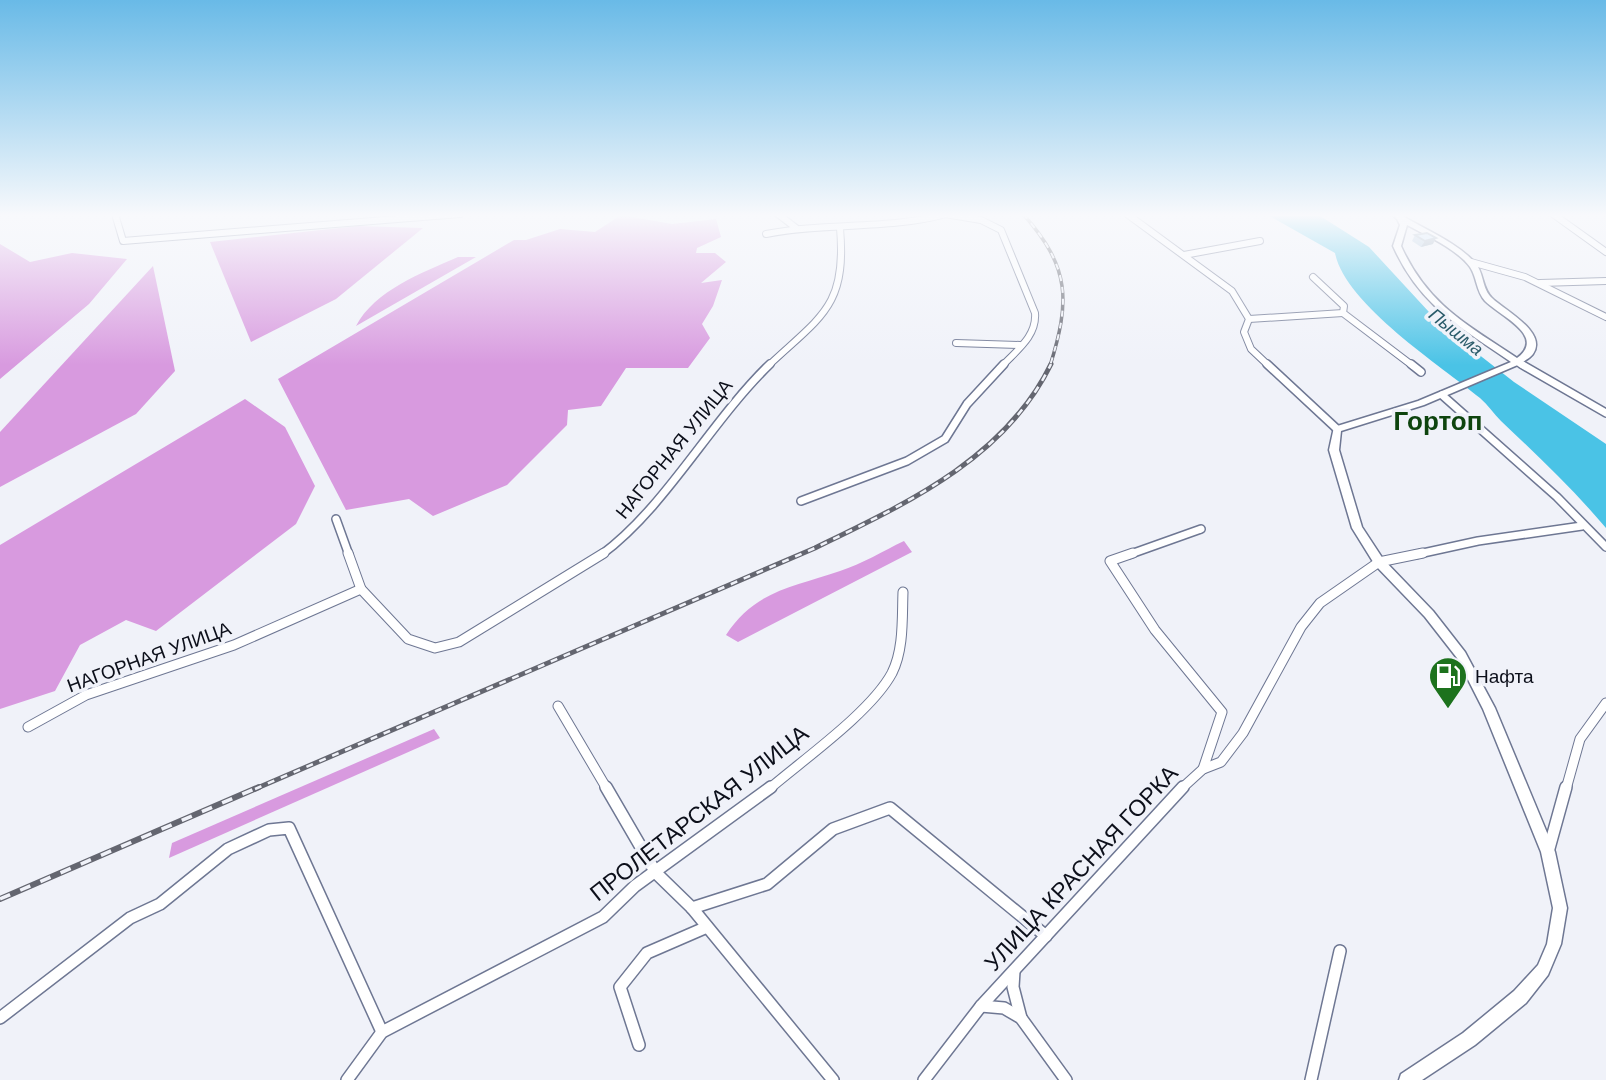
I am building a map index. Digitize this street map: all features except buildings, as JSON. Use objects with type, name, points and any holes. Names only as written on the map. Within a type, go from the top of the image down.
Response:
[{"type":"main road","points":[[1408,264],[1427,298],[1454,320],[1517,362]]},
{"type":"main road","points":[[1407,1080],[1469,1039],[1520,997],[1543,970],[1556,932],[1560,908],[1548,852],[1489,708],[1461,655],[1429,614],[1379,562],[1357,528],[1334,450],[1337,429],[1442,394],[1503,369],[1529,355],[1532,341],[1529,334],[1484,295],[1472,264]]},
{"type":"street","name":"НАГОРНАЯ УЛИЦА","points":[[335,519],[361,589],[408,639],[435,648],[459,642],[604,554],[629,534],[737,396],[831,306],[843,264]]},
{"type":"street","points":[[801,501],[869,478],[907,461],[945,439],[967,404],[1036,325],[1035,313],[1015,264]]},
{"type":"street","points":[[1197,264],[1232,291],[1249,319]]},
{"type":"street","points":[[1479,264],[1540,283],[1606,317]]},
{"type":"street","points":[[1313,277],[1344,306],[1343,313]]},
{"type":"street","points":[[1540,283],[1606,281]]},
{"type":"street","points":[[1249,319],[1343,313],[1421,372]]},
{"type":"street","points":[[1249,319],[1244,332],[1251,349],[1337,429]]},
{"type":"street","points":[[956,343],[1020,345]]},
{"type":"street","points":[[1517,362],[1606,413]]},
{"type":"street","points":[[1442,394],[1557,497],[1582,526],[1606,547]]},
{"type":"street","name":"УЛИЦА КРАСНАЯ ГОРКА","points":[[924,1080],[981,1006],[1165,804],[1203,769],[1222,762],[1243,733],[1301,628],[1320,603],[1379,562],[1478,541],[1582,526]]},
{"type":"street","points":[[1201,529],[1110,561],[1155,630],[1222,712],[1203,769]]},
{"type":"street","name":"НАГОРНАЯ УЛИЦА","points":[[28,727],[86,695],[234,645],[361,589]]},
{"type":"street","name":"ПРОЛЕТАРСКАЯ УЛИЦА","points":[[347,1080],[382,1032],[603,917],[635,886],[756,800],[876,695],[892,672],[900,645],[903,592]]},
{"type":"street","points":[[1548,852],[1580,739],[1606,703]]},
{"type":"street","points":[[558,706],[656,873],[692,908],[833,1080]]},
{"type":"street","points":[[692,908],[767,884],[833,830],[890,808],[1046,936]]},
{"type":"street","points":[[0,1018],[130,918],[160,904],[228,849],[269,830],[289,828],[382,1032]]},
{"type":"street","points":[[639,1045],[620,987],[647,953],[707,927]]},
{"type":"street","points":[[1311,1080],[1339,951]]},
{"type":"street","points":[[1014,971],[1013,988],[1021,1018],[1066,1080]]},
{"type":"street","points":[[981,1006],[1004,1008],[1021,1018]]},
{"type":"shaded area","points":[[0,264],[122,264],[89,304],[0,379]]},
{"type":"shaded area","points":[[219,264],[378,264],[336,299],[251,342]]},
{"type":"shaded area","points":[[441,264],[463,264],[356,326],[375,302],[415,276]]},
{"type":"shaded area","points":[[473,264],[723,264],[701,283],[722,280],[713,306],[702,324],[710,338],[688,368],[626,368],[601,406],[568,410],[567,425],[507,485],[433,516],[409,499],[346,510],[278,379]]},
{"type":"shaded area","points":[[153,266],[175,371],[136,414],[0,487],[0,432]]},
{"type":"shaded area","points":[[245,399],[285,427],[315,486],[296,524],[156,631],[126,620],[80,645],[55,691],[0,709],[0,545]]},
{"type":"shaded area","points":[[904,541],[912,552],[738,642],[726,635],[737,620],[763,599],[791,586],[848,568]]},
{"type":"shaded area","points":[[434,729],[440,738],[169,858],[172,843]]},
{"type":"water","name":"Пышма","points":[[1340,264],[1385,264],[1441,325],[1514,382],[1606,444],[1606,528],[1483,401],[1375,313],[1356,293]]},
{"type":"railway","points":[[1050,365],[1063,304],[1062,286],[1056,264]]},
{"type":"railway","points":[[255,789],[815,548],[883,514],[950,475],[980,452],[1007,427],[1031,397],[1050,365]]},
{"type":"railway","points":[[0,899],[259,787]]},
{"type":"place","name":"Нафта","points":[[1448,710]]},
{"type":"district","name":"Гортоп","points":[[1438,421]]}]
